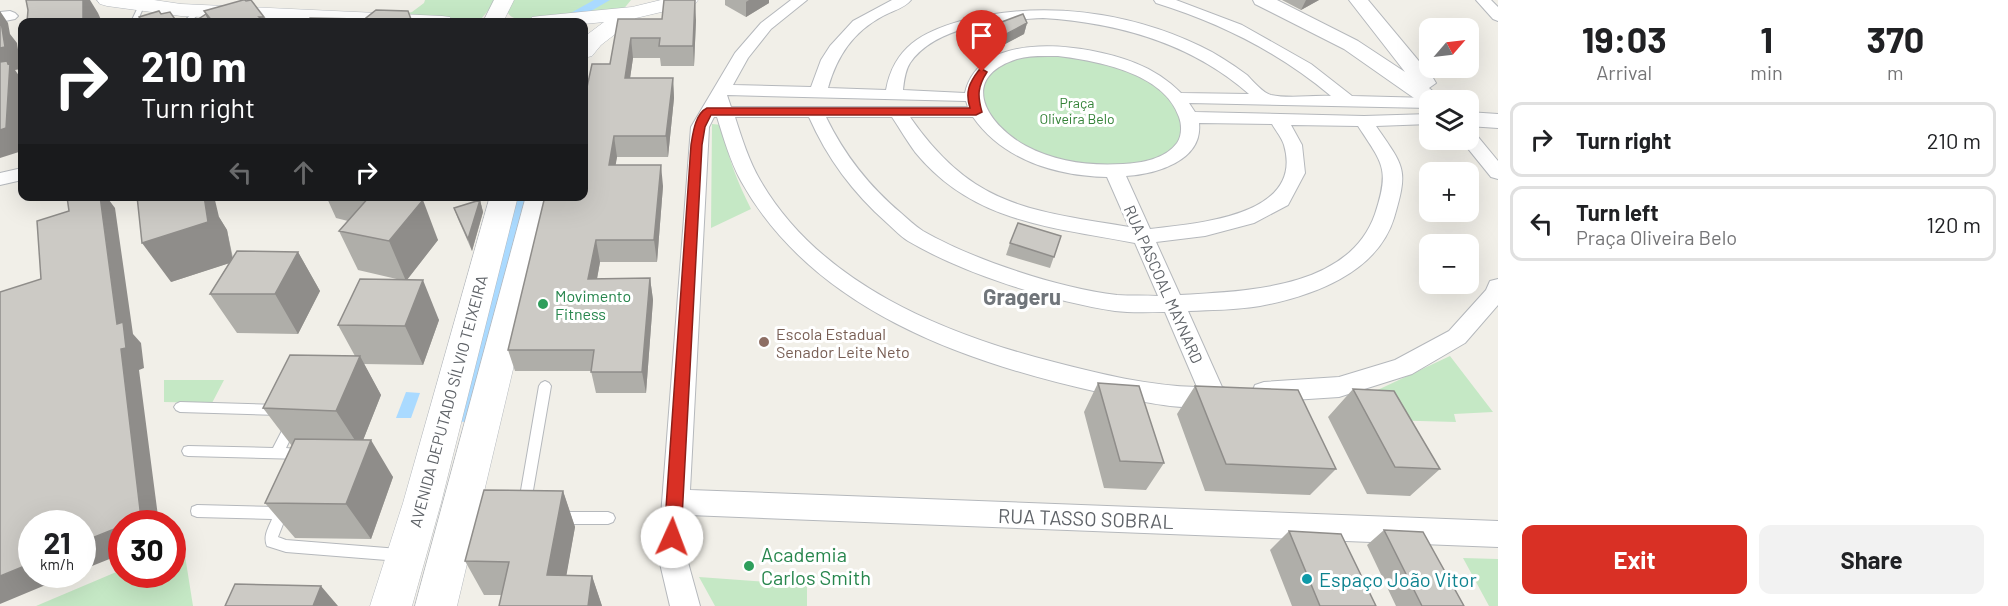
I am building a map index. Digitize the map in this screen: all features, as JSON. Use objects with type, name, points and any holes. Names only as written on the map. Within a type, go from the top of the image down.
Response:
[{"type":"main road","points":[[107,0],[137,14],[192,17],[390,14],[406,10],[412,6],[413,0]]},
{"type":"main road","points":[[495,18],[504,0]]},
{"type":"main road","points":[[565,18],[688,0]]},
{"type":"main road","points":[[588,47],[635,7]]},
{"type":"main road","points":[[310,16],[349,18]]},
{"type":"main road","name":"AVENIDA DEPUTADO SÍLVIO TEIXEIRA","points":[[391,606],[503,201]]},
{"type":"main road","points":[[436,606],[463,517],[539,201]]},
{"type":"street","points":[[685,606],[672,555],[697,145],[700,127],[718,102],[741,56],[766,26],[800,0]]},
{"type":"street","points":[[904,0],[884,8],[858,24],[838,44],[824,68],[817,103],[830,144],[849,172],[874,201],[914,235],[974,263],[1050,289],[1117,303],[1173,304],[1260,298],[1311,284],[1357,259],[1379,232],[1392,192],[1394,178],[1390,161],[1364,121]]},
{"type":"street","points":[[1161,0],[1219,19],[1255,36],[1289,55],[1320,77],[1347,101]]},
{"type":"street","points":[[1262,0],[1352,45],[1419,93]]},
{"type":"street","points":[[1358,0],[1431,90]]},
{"type":"street","points":[[1483,0],[1498,16]]},
{"type":"street","points":[[1264,99],[1245,81],[1221,64],[1166,37],[1104,20],[1040,7],[988,17],[938,33],[915,49],[899,69],[896,104],[922,148],[947,173],[985,200],[1026,216],[1143,237],[1205,229],[1247,218],[1281,200],[1295,173],[1293,145],[1279,120]]},
{"type":"street","points":[[1040,7],[1058,51]]},
{"type":"street","points":[[1058,51],[1113,60],[1139,70],[1161,83],[1178,98],[1189,117],[1191,131],[1186,143],[1176,154],[1160,163],[1139,169],[1085,170],[1056,164],[1028,154],[1005,141],[988,127],[974,105],[974,84],[982,72],[996,62],[1024,53],[1058,51]]},
{"type":"street","points":[[1178,98],[1419,102]]},
{"type":"street","points":[[718,102],[974,105]]},
{"type":"street","points":[[718,102],[739,157],[772,213],[801,246],[842,281],[900,316],[959,342],[1083,380],[1153,393],[1214,396],[1339,387],[1402,367],[1457,337],[1495,294],[1498,287]]},
{"type":"street","points":[[1479,104],[1498,105]]},
{"type":"street","points":[[1189,117],[1364,121],[1419,119]]},
{"type":"street","points":[[1479,120],[1498,121]]},
{"type":"street","points":[[1479,150],[1498,173]]},
{"type":"street","name":"RUA PASCOAL MAYNARD","points":[[1114,171],[1214,396]]},
{"type":"street","points":[[0,179],[18,175]]},
{"type":"street","name":"RUA TASSO SOBRAL","points":[[674,502],[1498,534]]},
{"type":"lane","points":[[523,517],[545,386]]},
{"type":"lane","points":[[180,407],[292,410],[277,453]]},
{"type":"lane","points":[[188,452],[307,454],[303,464]]},
{"type":"lane","points":[[290,493],[271,537],[272,542],[286,546],[406,556]]},
{"type":"lane","points":[[197,511],[282,513]]},
{"type":"lane","points":[[544,518],[608,518]]},
{"type":"green space","points":[[425,0],[497,0],[482,18],[387,18],[412,12]]},
{"type":"green space","points":[[513,0],[631,0],[622,11],[514,18],[507,11]]},
{"type":"green space","name":"Praça Oliveira Belo","points":[[1025,55],[1087,56],[1144,75],[1182,109],[1181,144],[1165,158],[1105,170],[1028,152],[981,114],[982,77],[1000,63]]},
{"type":"green space","points":[[712,124],[722,125],[733,168],[751,209],[711,228]]},
{"type":"green space","points":[[1450,356],[1493,412],[1454,414],[1456,422],[1384,420],[1369,394]]},
{"type":"green space","points":[[164,380],[224,380],[212,403],[164,402]]},
{"type":"green space","points":[[1463,558],[1498,559],[1498,606],[1489,606]]},
{"type":"green space","points":[[186,562],[193,606],[36,606],[78,588],[96,588],[96,581],[108,576],[108,588],[186,588]]},
{"type":"green space","points":[[699,577],[807,585],[807,606],[715,606]]},
{"type":"water","points":[[406,392],[420,393],[411,418],[396,418]]},
{"type":"building","points":[[26,0],[83,0],[83,18],[27,18]]},
{"type":"building","points":[[243,0],[251,0],[264,17],[210,18],[204,11]]},
{"type":"building","points":[[664,0],[695,0],[693,46],[659,46],[660,38],[631,38],[625,78],[673,78],[666,136],[614,136],[609,165],[661,165],[654,240],[596,240],[588,279],[650,278],[642,372],[591,372],[594,350],[508,350],[544,201],[588,201],[588,82],[592,64],[610,64],[618,19],[662,19]]},
{"type":"building","points":[[376,10],[408,11],[411,18],[366,18]]},
{"type":"building","points":[[159,11],[161,14],[170,12],[174,18],[140,18]]},
{"type":"building","points":[[1023,14],[1027,23],[991,42],[975,32]]},
{"type":"building","points":[[0,22],[5,47],[0,48]]},
{"type":"building","points":[[7,61],[8,64],[10,63],[6,128],[0,130],[0,62]]},
{"type":"building","points":[[68,201],[101,201],[117,324],[123,322],[126,348],[121,349],[140,510],[108,510],[108,532],[96,536],[96,510],[18,510],[18,569],[0,576],[0,292],[41,279],[37,221],[69,211]]},
{"type":"building","points":[[138,201],[205,201],[208,222],[142,243]]},
{"type":"building","points":[[366,201],[422,201],[389,241],[339,231]]},
{"type":"building","points":[[480,201],[468,239],[454,208]]},
{"type":"building","points":[[1018,223],[1061,236],[1054,257],[1010,243]]},
{"type":"building","points":[[237,251],[298,252],[275,294],[210,294]]},
{"type":"building","points":[[360,279],[423,280],[405,326],[338,325]]},
{"type":"building","points":[[290,355],[360,356],[336,411],[263,408]]},
{"type":"building","points":[[1098,383],[1139,386],[1164,463],[1120,461]]},
{"type":"building","points":[[1195,386],[1298,390],[1336,469],[1226,464]]},
{"type":"building","points":[[1353,389],[1394,391],[1440,469],[1395,467]]},
{"type":"building","points":[[295,439],[371,440],[346,504],[265,503]]},
{"type":"building","points":[[484,490],[563,491],[547,575],[592,576],[588,606],[499,606],[509,562],[465,561]]},
{"type":"building","points":[[1384,530],[1423,532],[1464,606],[1422,606]]},
{"type":"building","points":[[1289,531],[1341,534],[1376,606],[1320,606]]},
{"type":"building","points":[[235,584],[321,586],[313,606],[225,606]]},
{"type":"waterway","points":[[574,15],[604,0]]},
{"type":"waterway","points":[[463,413],[524,201]]},
{"type":"place","name":"Movimento Fitness","points":[[543,304]]},
{"type":"place","name":"Escola Estadual Senador Leite Neto","points":[[764,342]]},
{"type":"place","name":"Academia Carlos Smith","points":[[749,566]]},
{"type":"place","name":"Espaço João Vitor","points":[[1307,579]]},
{"type":"district","name":"Grageru","points":[[1022,296]]},
{"type":"route","points":[[672,537],[697,145],[700,127],[707,112],[976,112],[972,98],[974,84],[982,72]]}]
